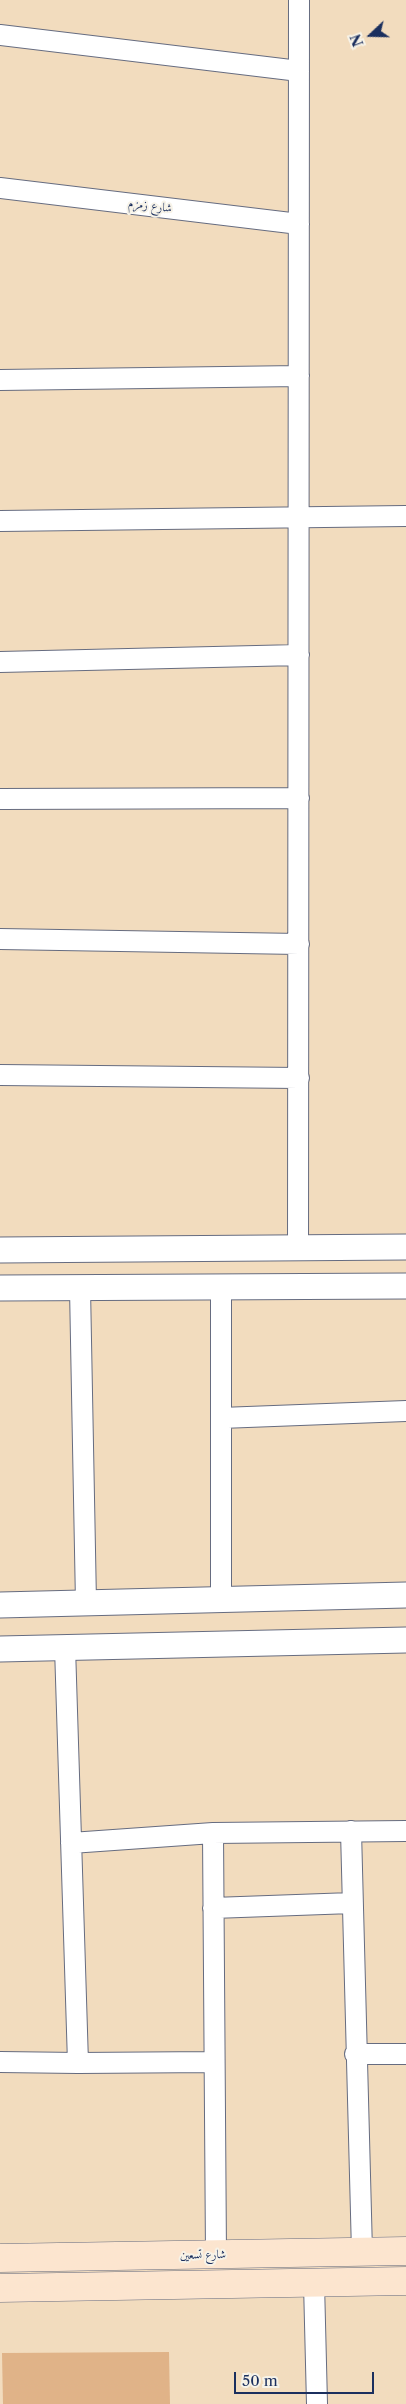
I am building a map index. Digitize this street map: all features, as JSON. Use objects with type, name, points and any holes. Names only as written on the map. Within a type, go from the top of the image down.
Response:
[{"type":"main road","name":"شارع تسعين","points":[[0,2258],[406,2251]]},
{"type":"main road","points":[[0,2288],[406,2281]]},
{"type":"street","points":[[298,1248],[300,0]]},
{"type":"street","points":[[0,35],[300,71]]},
{"type":"street","name":"شارع زمزم","points":[[0,188],[299,224]]},
{"type":"street","points":[[0,380],[299,376]]},
{"type":"street","points":[[0,521],[406,516]]},
{"type":"street","points":[[0,662],[299,655]]},
{"type":"street","points":[[0,799],[299,798]]},
{"type":"street","points":[[0,939],[299,944]]},
{"type":"street","points":[[0,1075],[299,1078]]},
{"type":"street","points":[[0,1250],[406,1247]]},
{"type":"street","points":[[144,1249],[144,1288]]},
{"type":"street","points":[[0,1288],[406,1286]]},
{"type":"street","points":[[221,1287],[221,1600]]},
{"type":"street","points":[[80,1288],[86,1603]]},
{"type":"street","points":[[221,1418],[406,1410]]},
{"type":"street","points":[[0,1605],[406,1595]]},
{"type":"street","points":[[0,1648],[406,1640]]},
{"type":"street","points":[[65,1647],[78,2062]]},
{"type":"street","points":[[71,1843],[213,1833],[406,1831]]},
{"type":"street","points":[[350,1832],[362,2252]]},
{"type":"street","points":[[213,1833],[213,2062],[216,2255]]},
{"type":"street","points":[[213,1908],[352,1903]]},
{"type":"street","points":[[355,2054],[406,2054]]},
{"type":"street","points":[[0,2062],[213,2062]]},
{"type":"street","points":[[314,2283],[317,2404]]},
{"type":"building","points":[[169,2352],[170,2404],[3,2404],[2,2353]]}]
